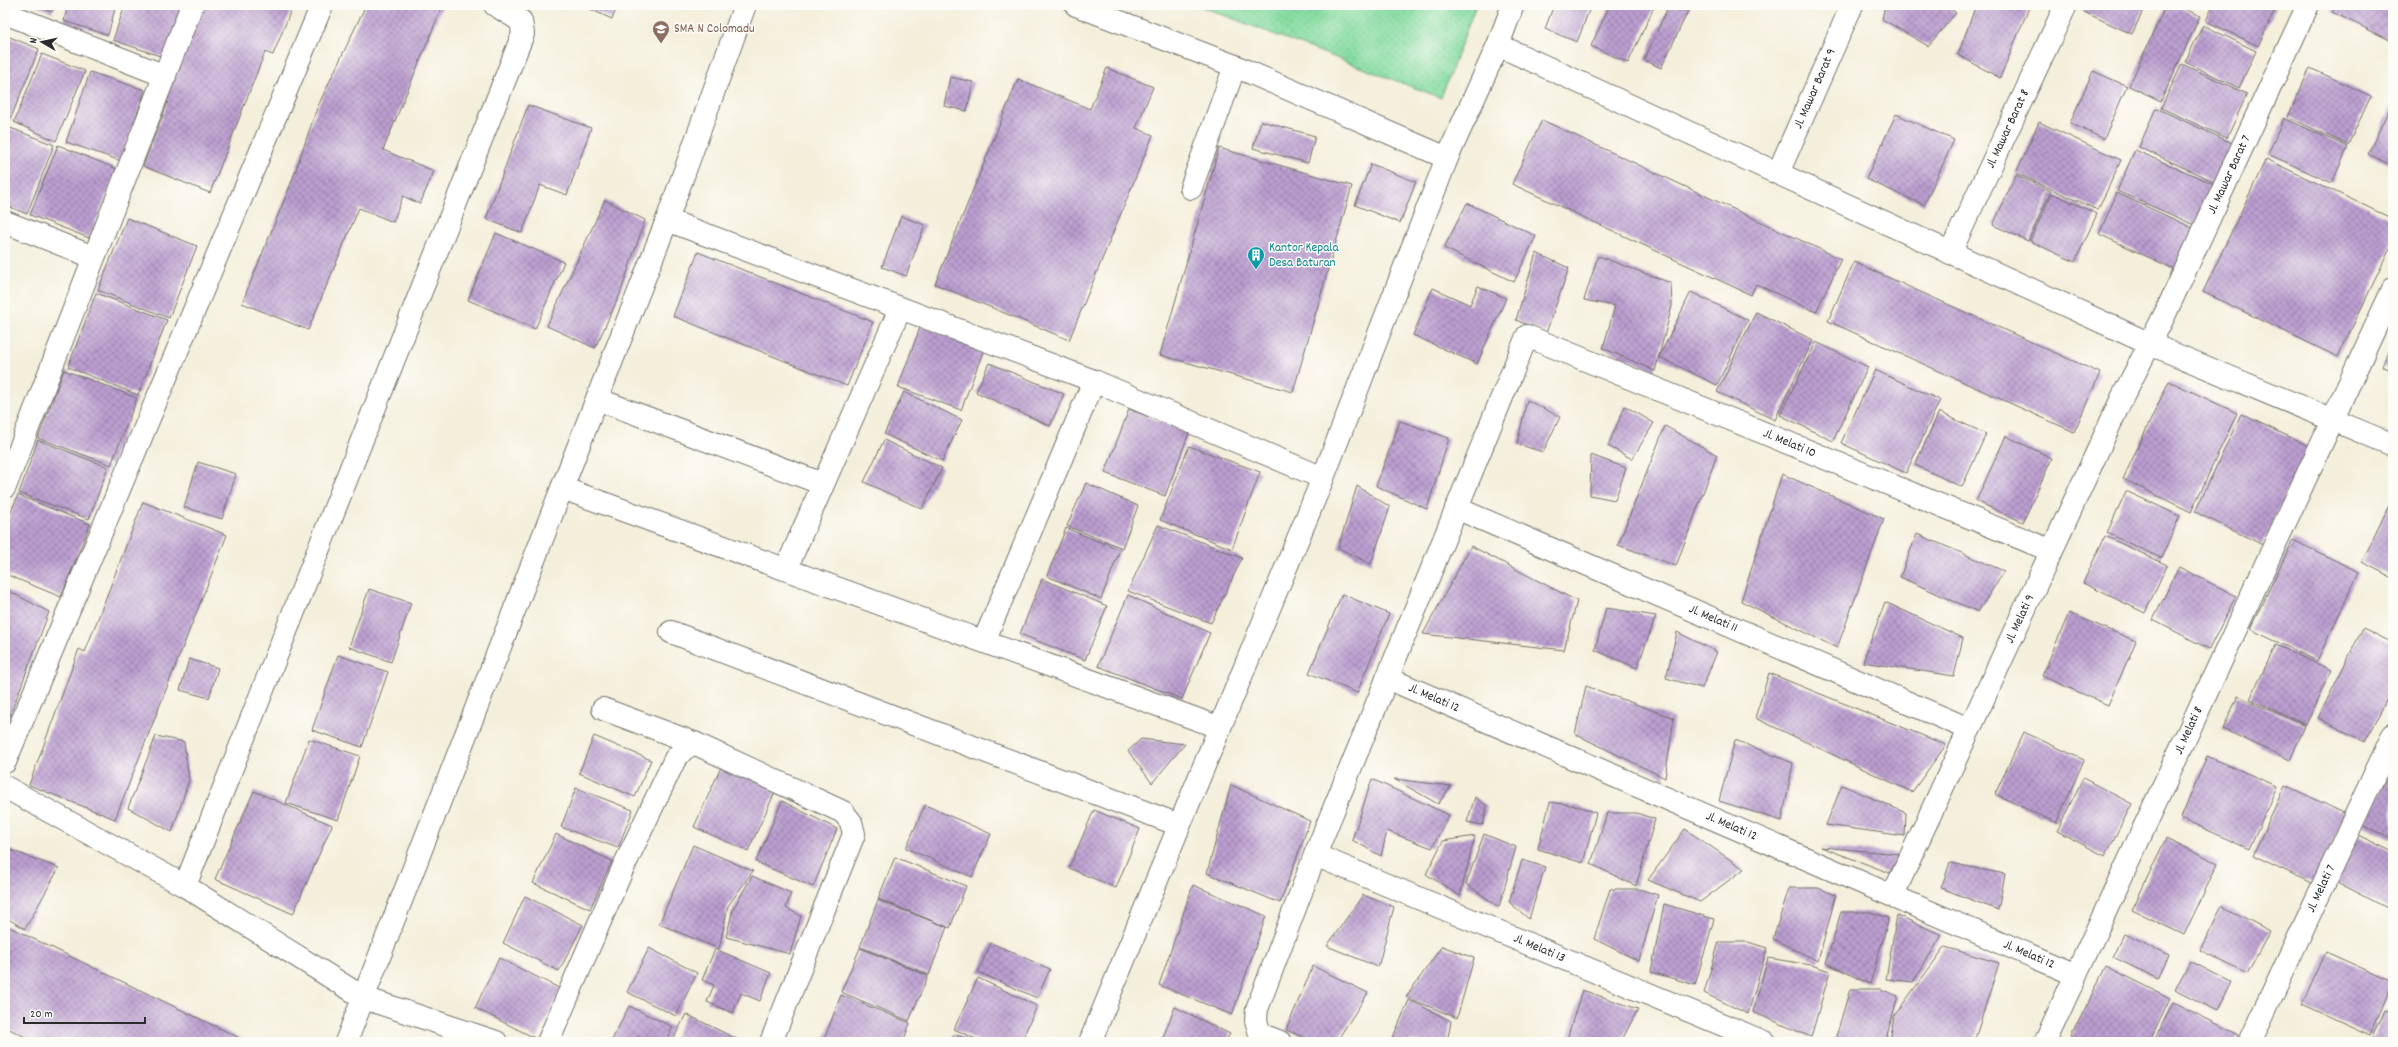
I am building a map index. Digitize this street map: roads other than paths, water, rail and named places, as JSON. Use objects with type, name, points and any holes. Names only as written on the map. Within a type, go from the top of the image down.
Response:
[{"type":"street","points":[[5,487],[192,5]]},
{"type":"street","points":[[5,762],[322,5]]},
{"type":"street","points":[[185,886],[523,34],[521,21],[495,5]]},
{"type":"street","points":[[346,1042],[667,220],[745,5]]},
{"type":"street","points":[[1076,5],[1235,66],[1447,158]]},
{"type":"street","points":[[1090,1042],[1218,727],[1323,478],[1447,158],[1498,45],[1513,5]]},
{"type":"street","name":"Jl. Mawar Barat 9","points":[[1778,173],[1852,5]]},
{"type":"street","name":"Jl. Mawar Barat 8","points":[[1950,253],[2066,5]]},
{"type":"street","name":"Jl. Mawar Barat 7","points":[[2150,344],[2308,5]]},
{"type":"street","points":[[5,13],[165,76]]},
{"type":"street","points":[[1498,45],[2150,344],[2393,445]]},
{"type":"street","points":[[1191,188],[1235,66]]},
{"type":"street","points":[[667,220],[1094,381],[1323,478]]},
{"type":"street","points":[[5,222],[93,257]]},
{"type":"street","name":"Jl. Melati 8","points":[[2045,1042],[2393,289]]},
{"type":"street","points":[[786,569],[900,309]]},
{"type":"street","name":"Jl. Melati 10","points":[[1456,508],[1527,336],[2052,551]]},
{"type":"street","name":"Jl. Melati 9","points":[[1893,895],[2122,398],[2150,344]]},
{"type":"street","points":[[984,642],[1094,381]]},
{"type":"street","points":[[597,399],[823,484]]},
{"type":"street","points":[[562,488],[1218,727]]},
{"type":"street","points":[[1280,1042],[1260,1034],[1256,1020],[1257,1009],[1315,855],[1456,508]]},
{"type":"street","name":"Jl. Melati 11","points":[[1456,508],[1969,729]]},
{"type":"street","points":[[672,632],[1178,825]]},
{"type":"street","name":"Jl. Melati 12","points":[[1387,678],[2076,975]]},
{"type":"street","points":[[603,710],[694,743],[843,812],[851,822],[854,834],[771,1042]]},
{"type":"street","name":"Jl. Melati 7","points":[[2250,1042],[2393,735]]},
{"type":"street","points":[[548,1042],[623,868],[675,759],[683,750],[694,743]]},
{"type":"street","points":[[5,787],[185,886],[364,998],[496,1042]]},
{"type":"street","name":"Jl. Melati 13","points":[[1315,855],[1764,1042]]},
{"type":"place","name":"SMA N Colomadu","points":[[661,44]]},
{"type":"place","name":"Kantor Kepala Desa Baturan","points":[[1256,270]]}]
